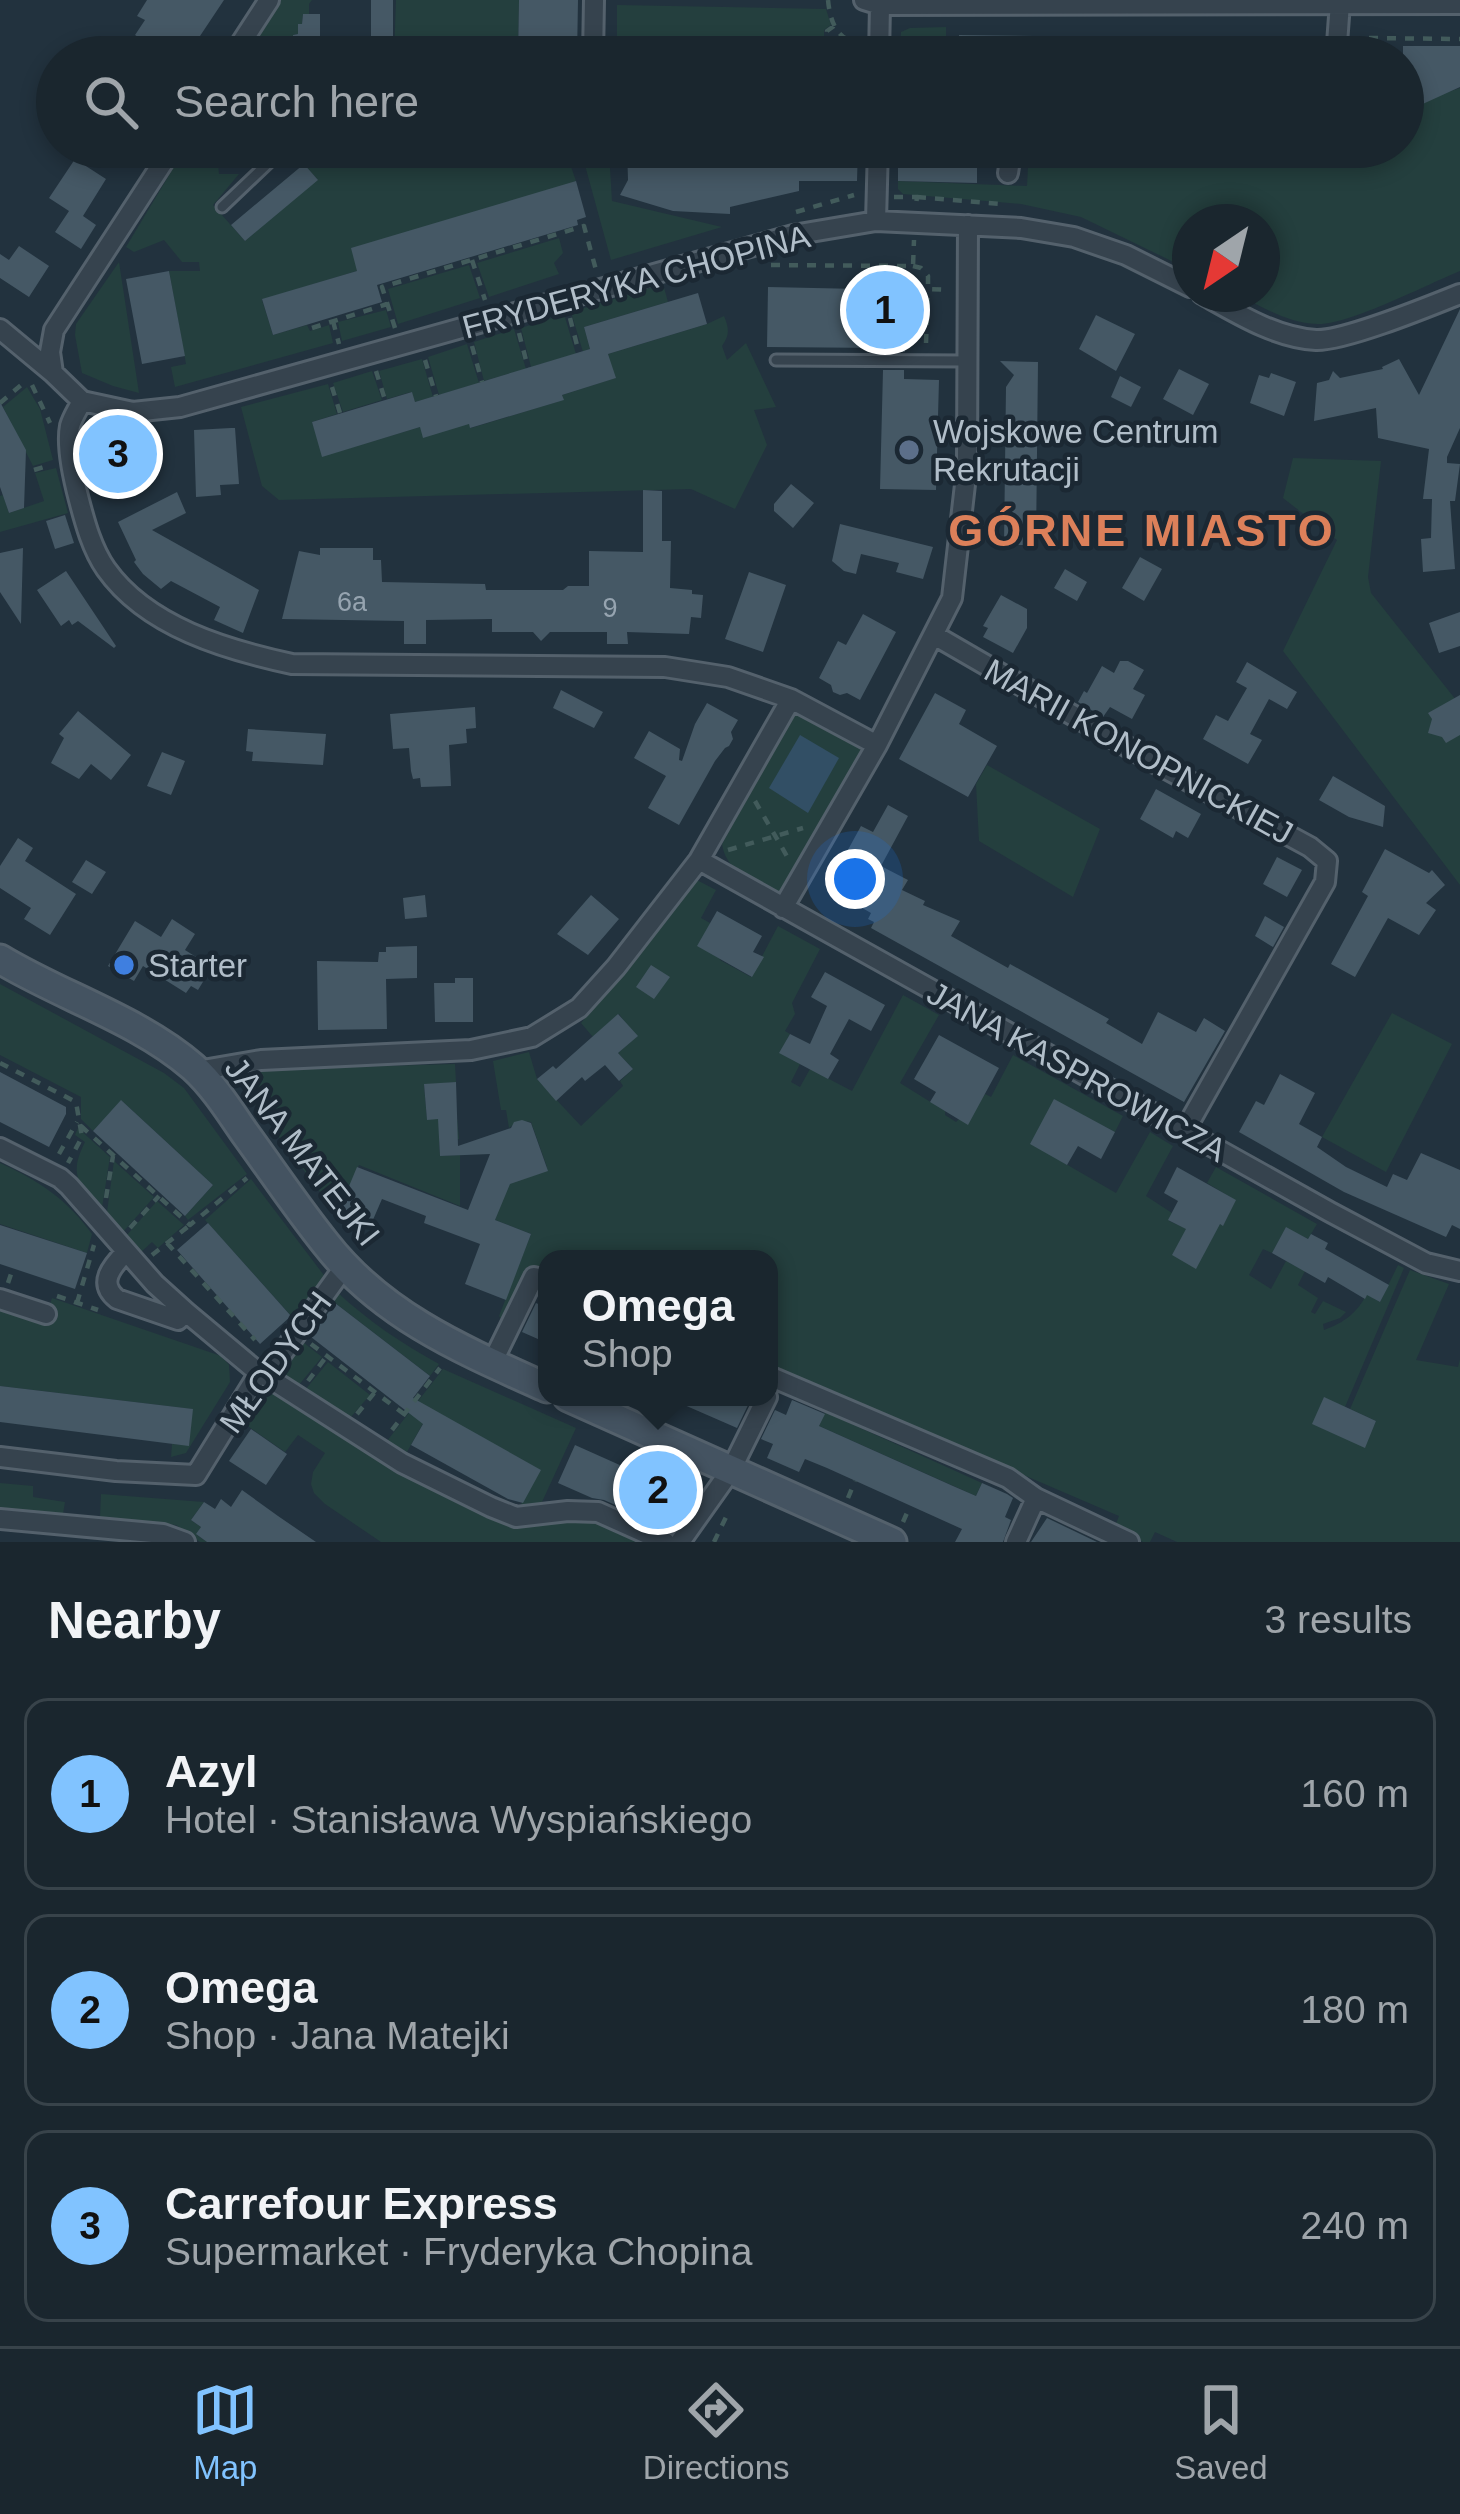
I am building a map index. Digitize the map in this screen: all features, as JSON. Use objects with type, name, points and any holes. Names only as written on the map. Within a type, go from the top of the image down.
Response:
[{"type":"street","points":[[246,36],[269,0]]},
{"type":"street","points":[[593,36],[594,0]]},
{"type":"street","points":[[881,36],[872,2],[1450,2]]},
{"type":"street","points":[[1338,36],[1340,4]]},
{"type":"street","points":[[53,373],[54,330],[159,168]]},
{"type":"street","points":[[876,220],[877,168]]},
{"type":"street","points":[[1008,173],[1009,168]]},
{"type":"street","name":"FRYDERYKA CHOPINA","points":[[82,401],[133,412],[180,407],[714,257],[876,220],[1021,228],[1074,237],[1126,254],[1172,278]]},
{"type":"street","points":[[783,908],[877,745],[952,598],[967,466],[968,225]]},
{"type":"street","points":[[1236,312],[1290,335],[1317,340],[1339,338],[1460,294]]},
{"type":"street","points":[[0,329],[82,401],[70,427],[74,478],[90,536],[106,569],[154,615],[222,645],[292,664],[665,667],[728,677],[790,699],[877,745]]},
{"type":"street","name":"MARII KONOPNICKIEJ","points":[[934,635],[1310,847],[1327,862],[1325,882],[1185,1130]]},
{"type":"street","points":[[197,1071],[261,1060],[472,1050],[532,1037],[579,1008],[616,968],[698,860],[790,699]]},
{"type":"street","name":"JANA KASPROWICZA","points":[[698,860],[1426,1263],[1460,1271]]},
{"type":"street","name":"JANA MATEJKI","points":[[0,959],[147,1036],[197,1071],[345,1266],[372,1292],[412,1322],[538,1384]]},
{"type":"street","points":[[0,1148],[60,1178],[186,1312],[377,1449],[515,1516],[598,1511],[665,1542]]},
{"type":"street","points":[[131,1250],[114,1263],[107,1279],[110,1294],[178,1320],[186,1312]]},
{"type":"street","name":"MŁODYCH","points":[[0,1456],[116,1471],[196,1475],[345,1266]]},
{"type":"street","points":[[492,1363],[534,1277],[538,1279]]},
{"type":"street","points":[[0,1300],[46,1314]]},
{"type":"street","points":[[778,1389],[1008,1478],[1036,1498],[1129,1542]]},
{"type":"street","points":[[680,1542],[731,1470],[761,1406]]},
{"type":"street","points":[[614,1407],[731,1470],[897,1533]]},
{"type":"street","points":[[1016,1542],[1036,1498]]},
{"type":"street","points":[[0,1519],[144,1532],[185,1542]]},
{"type":"lane","points":[[222,207],[263,168]]},
{"type":"lane","points":[[776,360],[966,362]]},
{"type":"path","points":[[828,0],[834,26],[842,36]]},
{"type":"path","points":[[828,36],[834,26]]},
{"type":"path","points":[[1424,39],[1460,40]]},
{"type":"path","points":[[395,328],[382,287],[584,226],[596,270]]},
{"type":"path","points":[[472,260],[485,302]]},
{"type":"path","points":[[926,360],[928,289]]},
{"type":"path","points":[[312,328],[387,304]]},
{"type":"path","points":[[567,307],[579,352]]},
{"type":"path","points":[[333,321],[339,344]]},
{"type":"path","points":[[515,321],[528,368]]},
{"type":"path","points":[[469,335],[482,382]]},
{"type":"path","points":[[422,348],[436,395]]},
{"type":"path","points":[[374,362],[385,400]]},
{"type":"path","points":[[328,376],[340,413]]},
{"type":"path","points":[[0,403],[27,380]]},
{"type":"path","points":[[34,470],[61,462]]},
{"type":"path","points":[[743,781],[800,879]]},
{"type":"path","points":[[698,860],[832,822]]},
{"type":"path","points":[[0,1063],[76,1102],[82,1137],[60,1178]]},
{"type":"path","points":[[80,1122],[190,1225]]},
{"type":"path","points":[[49,1159],[58,1156],[80,1122]]},
{"type":"path","points":[[77,1303],[102,1218],[113,1155]]},
{"type":"path","points":[[131,1250],[167,1243],[253,1173]]},
{"type":"path","points":[[131,1250],[159,1196]]},
{"type":"path","points":[[167,1243],[260,1346]]},
{"type":"path","points":[[297,1333],[404,1414]]},
{"type":"path","points":[[265,1373],[301,1390],[327,1356]]},
{"type":"path","points":[[377,1449],[444,1363]]},
{"type":"path","points":[[350,1423],[375,1393]]},
{"type":"path","points":[[848,1500],[855,1481]]},
{"type":"path","points":[[897,1533],[910,1505]]},
{"type":"green space","points":[[278,0],[312,0],[298,34],[255,36]]},
{"type":"green space","points":[[396,0],[519,0],[518,36],[395,36]]},
{"type":"green space","points":[[617,5],[826,9],[831,25],[824,36],[617,36]]},
{"type":"green space","points":[[946,27],[946,36],[901,36],[910,28]]},
{"type":"green space","points":[[1460,88],[1460,271],[1367,312],[1317,324],[1272,312],[1280,312],[1280,204],[1172,204],[1172,261],[1081,217],[1021,204],[903,194],[898,189],[898,181],[1027,186],[1028,168],[1424,168],[1424,100]]},
{"type":"green space","points":[[173,168],[218,168],[219,174],[239,174],[213,205],[245,241],[317,179],[307,168],[572,168],[576,181],[357,271],[262,300],[273,335],[307,325],[310,331],[329,325],[333,343],[175,387],[171,367],[186,364],[169,271],[200,271],[199,262],[182,262],[164,240],[134,252],[126,247]]},
{"type":"green space","points":[[586,168],[610,168],[612,201],[722,227],[611,260]]},
{"type":"green space","points":[[559,238],[563,253],[554,263],[559,274],[489,297],[477,263]]},
{"type":"green space","points":[[119,262],[139,393],[82,373],[75,335],[76,324]]},
{"type":"green space","points":[[469,265],[480,298],[398,324],[388,289]]},
{"type":"green space","points":[[663,284],[668,302],[584,327],[590,349],[583,352],[571,312]]},
{"type":"green space","points":[[386,310],[391,327],[342,341],[338,322]]},
{"type":"green space","points":[[564,314],[576,354],[531,367],[521,328]]},
{"type":"green space","points":[[724,316],[728,331],[722,346],[727,360],[746,343],[776,407],[754,410],[767,445],[735,509],[691,489],[279,500],[262,486],[241,407],[328,384],[337,414],[312,422],[323,456],[420,427],[469,424],[471,428],[563,400],[562,395],[615,378],[608,354]]},
{"type":"green space","points":[[514,329],[526,369],[484,381],[474,342]]},
{"type":"green space","points":[[467,344],[479,383],[439,395],[428,357]]},
{"type":"green space","points":[[422,359],[433,397],[415,402],[411,392],[387,399],[379,371]]},
{"type":"green space","points":[[372,371],[382,400],[343,412],[333,383]]},
{"type":"green space","points":[[27,387],[40,409],[53,460],[33,466],[3,407]]},
{"type":"green space","points":[[1293,458],[1381,461],[1368,577],[1371,593],[1460,705],[1460,885],[1283,651],[1337,540],[1283,498]]},
{"type":"green space","points":[[56,468],[68,513],[0,532],[0,496],[9,513],[44,501],[35,473]]},
{"type":"green space","points":[[799,712],[859,743],[862,755],[788,887],[776,893],[735,868],[722,844]]},
{"type":"green space","points":[[987,765],[1100,829],[1073,897],[979,841],[976,784]]},
{"type":"green space","points":[[693,878],[716,890],[701,918],[710,923],[720,960],[751,977],[778,926],[820,949],[792,1003],[795,1014],[780,1053],[800,1064],[791,1082],[800,1087],[810,1069],[852,1091],[903,995],[939,1015],[900,1083],[956,1122],[967,1123],[985,1094],[991,1097],[1013,1055],[1123,1116],[1115,1132],[1054,1100],[1052,1156],[1116,1193],[1150,1132],[1173,1146],[1146,1196],[1172,1213],[1169,1221],[1185,1228],[1223,1225],[1230,1197],[1207,1183],[1216,1167],[1317,1224],[1308,1239],[1286,1228],[1272,1253],[1263,1249],[1249,1275],[1271,1289],[1286,1261],[1305,1271],[1298,1285],[1318,1298],[1311,1312],[1315,1314],[1323,1301],[1346,1312],[1323,1324],[1324,1330],[1349,1316],[1367,1294],[1380,1302],[1398,1265],[1404,1268],[1345,1407],[1324,1398],[1313,1424],[1365,1447],[1376,1421],[1350,1409],[1410,1270],[1449,1284],[1416,1360],[1458,1367],[1460,1359],[1460,1542],[1177,1542],[1155,1532],[1150,1542],[1143,1542],[1114,1529],[1119,1516],[778,1370],[778,1250],[538,1250],[538,1268],[534,1267],[505,1324],[499,1316],[531,1234],[495,1220],[508,1180],[547,1167],[531,1122],[509,1128],[506,1110],[501,1110],[493,1061],[529,1052],[537,1079],[581,1126],[623,1086],[620,1081],[633,1069],[618,1053],[636,1037],[619,1014],[593,1037],[581,1023],[630,966]]},
{"type":"green space","points":[[0,984],[184,1088],[247,1174],[188,1220],[185,1216],[213,1185],[122,1101],[93,1131],[81,1119],[81,1097],[0,1055]]},
{"type":"green space","points":[[1392,1013],[1452,1044],[1386,1172],[1322,1137]]},
{"type":"green space","points":[[455,1064],[456,1082],[424,1085],[427,1119],[457,1118],[459,1139],[439,1141],[440,1156],[460,1155],[460,1206],[359,1165],[337,1215],[239,1083],[243,1070]]},
{"type":"green space","points":[[78,1128],[110,1157],[101,1214],[79,1180],[77,1164],[85,1142],[75,1135]]},
{"type":"green space","points":[[114,1161],[154,1197],[123,1232],[107,1212]]},
{"type":"green space","points":[[0,1163],[39,1184],[73,1211],[92,1234],[87,1253],[0,1224]]},
{"type":"green space","points":[[251,1179],[326,1278],[293,1318],[205,1220]]},
{"type":"green space","points":[[157,1201],[184,1225],[158,1248],[152,1242],[141,1252],[126,1236]]},
{"type":"green space","points":[[336,1291],[385,1331],[439,1364],[430,1376],[330,1299]]},
{"type":"green space","points":[[52,1298],[221,1356],[229,1365],[230,1382],[186,1453],[171,1457],[172,1444],[189,1445],[192,1409],[0,1386],[0,1308],[48,1310]]},
{"type":"green space","points":[[299,1339],[322,1357],[298,1386],[279,1372]]},
{"type":"green space","points":[[328,1362],[370,1395],[349,1419],[305,1390]]},
{"type":"green space","points":[[443,1369],[576,1428],[542,1502],[519,1508],[540,1470],[431,1409],[407,1452],[387,1441]]},
{"type":"green space","points":[[261,1386],[272,1387],[511,1521],[582,1517],[646,1542],[381,1542],[314,1493],[313,1472],[325,1453],[298,1435],[285,1452],[239,1420]]},
{"type":"green space","points":[[825,1412],[982,1483],[976,1496],[819,1426]]},
{"type":"green space","points":[[0,1483],[33,1486],[33,1497],[65,1502],[63,1514],[0,1508]]},
{"type":"green space","points":[[101,1494],[204,1502],[191,1520],[201,1527],[197,1535],[207,1542],[176,1525],[100,1518]]},
{"type":"water","points":[[800,735],[839,758],[808,813],[769,788]]},
{"type":"building","points":[[147,0],[224,0],[200,36],[137,36],[145,20],[137,16]]},
{"type":"building","points":[[371,0],[393,0],[393,36],[371,36]]},
{"type":"building","points":[[519,0],[578,0],[577,36],[518,36]]},
{"type":"building","points":[[303,14],[320,14],[320,36],[293,36]]},
{"type":"building","points":[[1424,46],[1460,46],[1460,87],[1424,103]]},
{"type":"building","points":[[69,168],[89,168],[106,179],[83,216],[96,225],[81,249],[55,232],[69,211],[49,198]]},
{"type":"building","points":[[299,168],[308,168],[318,180],[245,241],[231,225]]},
{"type":"building","points":[[628,168],[857,168],[857,181],[799,181],[799,191],[730,207],[730,214],[673,211],[620,195],[628,180]]},
{"type":"building","points":[[898,168],[977,168],[977,183],[898,181]]},
{"type":"building","points":[[576,181],[586,217],[577,220],[578,225],[377,285],[382,302],[273,335],[262,299],[357,271],[351,248]]},
{"type":"building","points":[[19,246],[49,266],[29,297],[0,278],[0,254],[9,260]]},
{"type":"building","points":[[169,271],[185,356],[142,364],[126,279]]},
{"type":"building","points":[[768,287],[906,290],[905,352],[767,347]]},
{"type":"building","points":[[698,293],[707,324],[608,354],[616,378],[562,395],[564,400],[470,428],[469,424],[423,438],[420,427],[322,457],[312,422],[412,392],[415,402],[590,349],[584,327]]},
{"type":"building","points":[[1460,309],[1460,428],[1447,457],[1447,463],[1460,464],[1455,501],[1450,501],[1455,569],[1423,572],[1421,539],[1431,538],[1432,499],[1423,499],[1429,449],[1378,438],[1376,408],[1314,421],[1317,383],[1329,380],[1333,371],[1340,378],[1383,369],[1399,359],[1419,395]]},
{"type":"building","points":[[1096,315],[1135,334],[1116,371],[1079,349]]},
{"type":"building","points":[[1000,361],[1038,362],[1036,545],[1004,545],[1006,387],[1014,375]]},
{"type":"building","points":[[1179,369],[1209,384],[1193,415],[1163,399]]},
{"type":"building","name":"Wojskowe Centrum Rekrutacji","points":[[883,370],[904,370],[904,379],[939,380],[936,490],[880,489]]},
{"type":"building","points":[[1271,373],[1296,382],[1284,416],[1250,403],[1259,375],[1269,378]]},
{"type":"building","points":[[1120,376],[1141,387],[1131,407],[1111,397]]},
{"type":"building","points":[[0,402],[26,450],[24,508],[9,513],[0,487]]},
{"type":"building","points":[[235,428],[239,484],[220,485],[221,495],[196,497],[194,430]]},
{"type":"building","points":[[94,434],[141,439],[138,477],[96,473]]},
{"type":"building","points":[[791,484],[814,503],[793,528],[774,511],[774,504]]},
{"type":"building","points":[[643,490],[662,491],[662,541],[671,541],[670,588],[703,595],[701,618],[691,617],[689,634],[627,632],[628,644],[607,644],[607,632],[550,632],[541,641],[533,632],[492,632],[492,619],[426,620],[426,644],[404,644],[404,621],[282,619],[299,551],[320,555],[320,548],[373,548],[373,560],[381,560],[382,582],[485,584],[486,590],[589,586],[589,551],[643,552]]},
{"type":"building","points":[[177,492],[186,513],[152,530],[259,590],[243,633],[214,620],[220,607],[171,581],[161,589],[134,562],[118,522]]},
{"type":"building","points":[[65,515],[74,543],[55,549],[46,521]]},
{"type":"building","points":[[840,524],[933,547],[923,579],[896,572],[899,563],[861,554],[856,574],[844,571],[832,561]]},
{"type":"building","points":[[23,548],[21,624],[0,592],[0,553]]},
{"type":"building","points":[[1140,557],[1162,569],[1144,601],[1122,588]]},
{"type":"building","points":[[1065,569],[1087,582],[1077,601],[1054,588]]},
{"type":"building","points":[[66,571],[114,648],[78,621],[61,626],[37,590]]},
{"type":"building","points":[[749,572],[786,585],[763,652],[725,639]]},
{"type":"building","points":[[1001,595],[1027,609],[1027,628],[1013,653],[983,637],[988,628],[983,626]]},
{"type":"building","points":[[1460,612],[1460,646],[1439,653],[1429,623]]},
{"type":"building","points":[[863,614],[896,632],[860,700],[833,692],[819,678],[838,641],[846,645]]},
{"type":"building","points":[[1120,661],[1144,670],[1133,689],[1145,695],[1132,719],[1110,707],[1103,717],[1078,702],[1102,666],[1114,673]]},
{"type":"building","points":[[1247,662],[1297,692],[1287,709],[1269,699],[1250,734],[1262,740],[1248,764],[1203,739],[1216,715],[1228,721],[1247,688],[1236,682]]},
{"type":"building","points":[[561,690],[603,712],[594,728],[553,708]]},
{"type":"building","points":[[935,693],[966,710],[959,724],[997,746],[968,797],[899,759]]},
{"type":"building","points":[[1460,695],[1460,735],[1446,743],[1428,733],[1432,719],[1428,713]]},
{"type":"building","points":[[707,703],[738,720],[731,732],[733,739],[679,825],[648,808],[666,776],[634,758],[649,731],[680,749],[682,761]]},
{"type":"building","points":[[475,707],[476,728],[466,729],[467,743],[449,745],[451,786],[421,787],[420,778],[413,779],[409,748],[393,749],[390,714]]},
{"type":"building","points":[[78,711],[131,755],[111,780],[91,764],[79,779],[51,763],[64,738],[59,734]]},
{"type":"building","points":[[248,729],[326,734],[323,765],[252,761],[253,752],[246,751]]},
{"type":"building","points":[[162,752],[185,761],[171,795],[147,786]]},
{"type":"building","points":[[1333,776],[1385,806],[1383,827],[1349,817],[1319,800]]},
{"type":"building","points":[[1156,789],[1201,814],[1188,838],[1176,831],[1173,838],[1140,819]]},
{"type":"building","points":[[888,805],[908,816],[881,866],[908,880],[902,890],[925,901],[923,905],[960,921],[951,936],[1109,1019],[1106,1023],[1142,1044],[1158,1012],[1196,1032],[1204,1018],[1225,1031],[1184,1102],[871,928],[871,913],[827,888],[861,826],[873,832]]},
{"type":"building","points":[[18,838],[33,848],[25,861],[76,894],[50,935],[24,919],[31,908],[0,888],[0,866]]},
{"type":"building","points":[[1385,849],[1429,873],[1432,870],[1445,885],[1426,903],[1436,910],[1419,935],[1388,918],[1355,977],[1331,964],[1368,896],[1362,892]]},
{"type":"building","points":[[1277,857],[1302,870],[1287,897],[1263,884]]},
{"type":"building","points":[[86,860],[106,872],[92,894],[72,882]]},
{"type":"building","points":[[425,895],[427,917],[405,919],[403,898]]},
{"type":"building","points":[[591,895],[619,919],[588,955],[557,934]]},
{"type":"building","points":[[717,911],[762,936],[753,952],[764,957],[752,977],[697,946]]},
{"type":"building","points":[[1265,916],[1284,927],[1273,947],[1255,936]]},
{"type":"building","points":[[172,919],[195,934],[185,950],[212,967],[198,990],[191,986],[186,993],[143,966],[134,981],[108,966],[135,921],[161,937]]},
{"type":"building","points":[[417,946],[417,978],[386,979],[387,1029],[318,1030],[317,961],[378,962],[379,952],[386,952],[386,947]]},
{"type":"building","points":[[651,965],[670,977],[654,999],[636,987]]},
{"type":"building","points":[[825,972],[885,1005],[871,1031],[849,1019],[830,1054],[839,1060],[828,1079],[779,1053],[790,1034],[810,1044],[827,1006],[811,997]]},
{"type":"building","points":[[455,978],[473,978],[473,1022],[435,1022],[434,983],[455,983]]},
{"type":"building","points":[[618,1014],[638,1036],[618,1053],[633,1069],[619,1081],[605,1065],[585,1081],[582,1077],[556,1101],[537,1079],[553,1066],[556,1069]]},
{"type":"building","points":[[939,1035],[999,1068],[968,1125],[930,1102],[936,1092],[914,1079]]},
{"type":"building","points":[[0,1072],[66,1107],[49,1147],[0,1122]]},
{"type":"building","points":[[1280,1074],[1315,1093],[1299,1124],[1322,1137],[1317,1147],[1346,1167],[1387,1187],[1393,1174],[1407,1180],[1421,1153],[1460,1170],[1460,1229],[1452,1225],[1446,1237],[1344,1192],[1239,1132],[1256,1101],[1264,1105]]},
{"type":"building","points":[[456,1082],[458,1146],[522,1120],[531,1123],[548,1171],[510,1184],[495,1220],[531,1234],[506,1300],[465,1284],[480,1244],[424,1223],[426,1216],[382,1199],[369,1229],[337,1215],[357,1167],[468,1210],[490,1154],[440,1156],[438,1119],[427,1120],[424,1084]]},
{"type":"building","points":[[1054,1099],[1115,1132],[1101,1159],[1078,1146],[1067,1165],[1030,1144]]},
{"type":"building","points":[[121,1100],[213,1185],[185,1216],[93,1131]]},
{"type":"building","points":[[1177,1167],[1236,1200],[1196,1269],[1172,1255],[1186,1229],[1168,1220],[1178,1201],[1164,1193]]},
{"type":"building","points":[[208,1223],[291,1316],[260,1344],[177,1250]]},
{"type":"building","points":[[0,1225],[87,1253],[75,1289],[0,1264]]},
{"type":"building","points":[[1286,1227],[1328,1243],[1325,1249],[1389,1285],[1380,1302],[1367,1295],[1365,1299],[1328,1277],[1325,1283],[1272,1253]]},
{"type":"building","points":[[335,1303],[430,1376],[413,1398],[541,1470],[523,1503],[411,1445],[423,1424],[311,1337]]},
{"type":"building","points":[[536,1303],[538,1304],[538,1339],[522,1332]]},
{"type":"building","points":[[0,1386],[193,1409],[189,1446],[0,1422]]},
{"type":"building","points":[[1324,1397],[1376,1421],[1365,1448],[1312,1424]]},
{"type":"building","points":[[792,1400],[825,1414],[819,1426],[953,1486],[976,1496],[982,1483],[1013,1498],[1003,1542],[955,1542],[962,1529],[827,1468],[805,1459],[799,1472],[767,1458],[773,1444],[761,1439],[775,1410],[786,1415]]},
{"type":"building","points":[[687,1406],[748,1406],[737,1428]]},
{"type":"building","points":[[251,1429],[287,1454],[266,1485],[229,1461]]},
{"type":"building","points":[[575,1445],[689,1496],[672,1530],[558,1483]]},
{"type":"building","points":[[242,1490],[316,1542],[207,1542],[196,1534],[201,1527],[191,1520],[204,1502],[215,1509],[221,1499],[231,1507]]},
{"type":"building","points":[[1047,1518],[1097,1542],[1031,1542]]},
{"type":"place","name":"Azyl","points":[[885,310]]},
{"type":"place","name":"Wojskowe Centrum Rekrutacji","points":[[909,450]]},
{"type":"place","name":"Carrefour Express","points":[[118,454]]},
{"type":"place","name":"Starter","points":[[124,965]]},
{"type":"place","name":"Omega","points":[[658,1490]]},
{"type":"district","name":"GÓRNE MIASTO","points":[[1142,530]]}]
